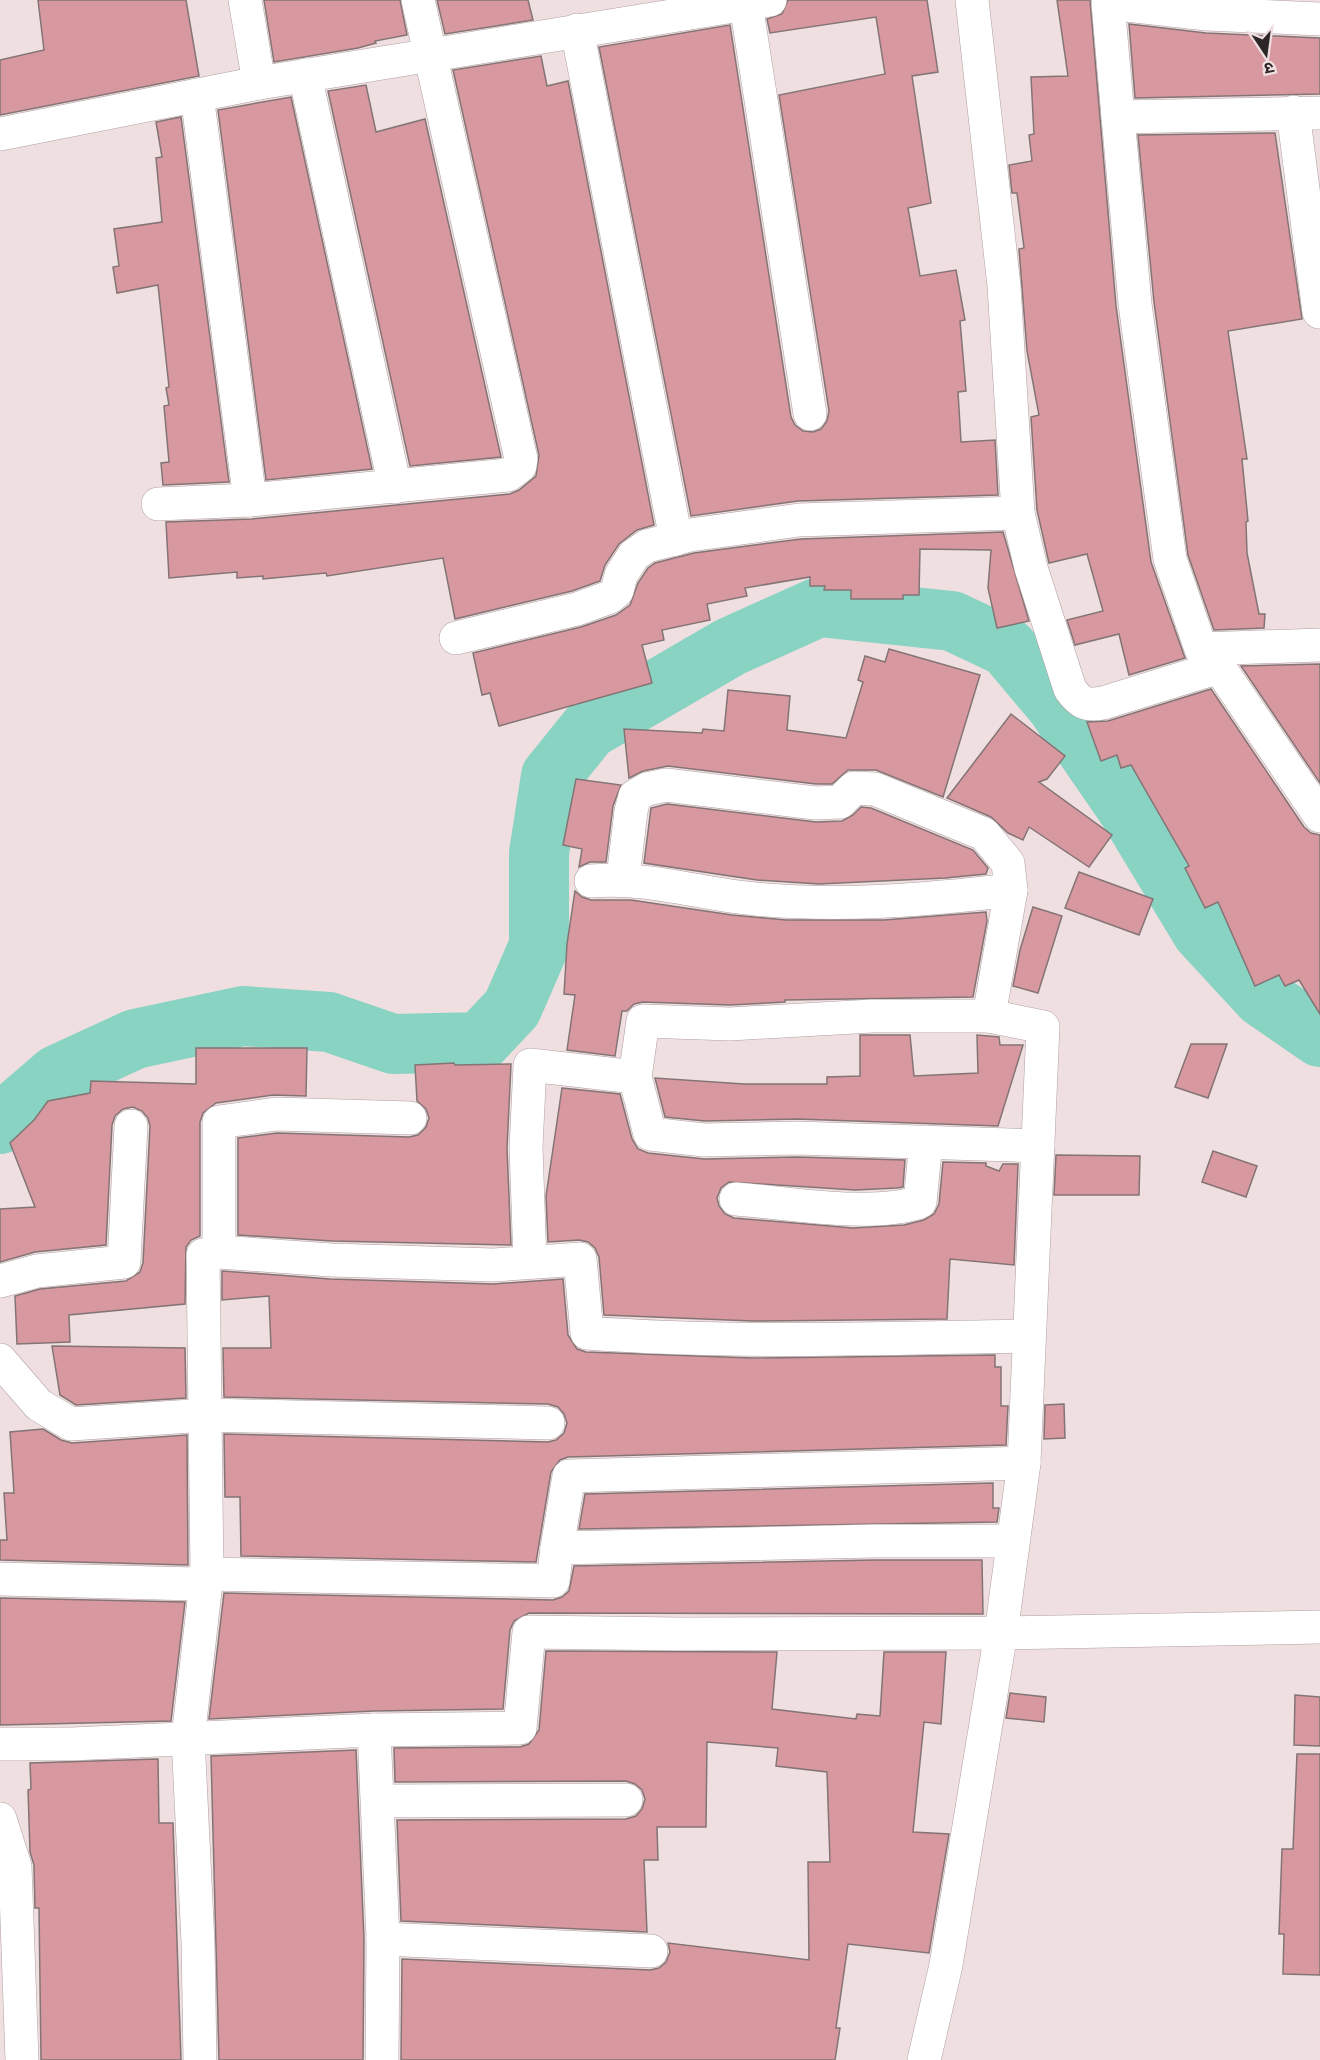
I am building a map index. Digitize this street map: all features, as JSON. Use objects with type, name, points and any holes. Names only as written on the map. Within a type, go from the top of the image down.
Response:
[{"type":"street","points":[[245,0],[259,83]]},
{"type":"street","points":[[158,504],[250,500],[508,475],[520,466],[521,459],[418,0]]},
{"type":"street","points":[[972,0],[1004,286],[1018,513],[1031,567],[1067,679],[1079,702],[1090,705],[1103,703],[1210,658],[1320,645]]},
{"type":"street","points":[[0,134],[259,83],[429,55],[591,19],[758,2],[810,414]]},
{"type":"street","points":[[1320,19],[1206,7],[1108,3],[1135,304],[1170,559],[1210,658],[1320,816]]},
{"type":"street","points":[[591,19],[676,539]]},
{"type":"street","points":[[305,75],[395,486]]},
{"type":"street","points":[[197,95],[250,500]]},
{"type":"street","points":[[1118,117],[1307,113],[1320,317]]},
{"type":"street","points":[[456,638],[577,609],[610,597],[617,591],[621,575],[634,555],[647,546],[676,539],[799,520],[1018,513]]},
{"type":"street","points":[[623,878],[635,796],[647,789],[666,785],[815,803],[840,802],[854,788],[875,789],[984,834],[1008,863],[1011,890],[989,1016]]},
{"type":"street","points":[[591,880],[623,878],[754,899],[808,901],[920,900],[1011,890]]},
{"type":"street","points":[[924,2060],[946,1965],[1001,1633],[1024,1463],[1029,1336],[1038,1146],[1043,1027],[989,1016],[872,1016],[730,1024],[643,1022],[635,1077],[650,1134],[704,1140],[796,1138],[1038,1146]]},
{"type":"street","points":[[530,1262],[526,1147],[530,1065],[635,1077]]},
{"type":"street","points":[[219,1252],[219,1122],[276,1114],[410,1118]]},
{"type":"street","points":[[0,1281],[38,1271],[124,1262],[131,1126]]},
{"type":"street","points":[[736,1199],[880,1210],[906,1207],[920,1202],[926,1142]]},
{"type":"street","points":[[200,2060],[198,1942],[188,1738],[207,1574],[207,1415],[203,1256],[219,1252],[331,1260],[494,1265],[580,1259],[587,1333],[646,1338],[787,1340],[1029,1336]]},
{"type":"street","points":[[0,1360],[39,1405],[71,1424],[207,1415],[548,1423]]},
{"type":"street","points":[[0,1579],[195,1584],[207,1574],[553,1581],[569,1476],[1024,1463]]},
{"type":"street","points":[[557,1548],[875,1541],[1012,1541]]},
{"type":"street","points":[[0,1744],[72,1744],[374,1730],[520,1728],[529,1632],[1001,1633],[1320,1627]]},
{"type":"street","points":[[374,1730],[382,1939],[382,2060]]},
{"type":"street","points":[[378,1801],[626,1800]]},
{"type":"street","points":[[0,1819],[15,1866],[22,2060]]},
{"type":"street","points":[[382,1939],[651,1951]]},
{"type":"building","points":[[38,0],[186,0],[199,76],[0,115],[0,60],[44,50]]},
{"type":"building","points":[[264,0],[400,0],[407,35],[375,41],[376,43],[358,48],[274,62]]},
{"type":"building","points":[[437,0],[528,0],[533,20],[445,34]]},
{"type":"building","points":[[788,0],[927,0],[938,72],[912,76],[931,203],[908,208],[920,276],[956,270],[965,320],[960,321],[966,391],[958,392],[961,442],[995,440],[998,495],[798,501],[691,516],[599,47],[730,25],[791,417],[795,425],[803,431],[813,432],[821,429],[827,421],[829,411],[779,95],[885,74],[876,17],[770,33],[767,19],[782,14]]},
{"type":"building","points":[[1057,0],[1090,0],[1116,306],[1151,562],[1185,658],[1129,675],[1119,634],[1075,645],[1067,620],[1103,611],[1087,554],[1049,563],[1037,510],[1031,417],[1039,415],[1027,351],[1019,249],[1024,248],[1017,193],[1012,193],[1009,165],[1032,161],[1029,135],[1034,134],[1031,77],[1068,76]]},
{"type":"building","points":[[1129,24],[1206,33],[1320,38],[1320,94],[1135,98]]},
{"type":"building","points":[[541,56],[547,86],[568,81],[654,525],[637,530],[619,544],[605,565],[600,581],[572,591],[455,619],[443,558],[327,576],[326,573],[263,579],[263,576],[237,578],[237,572],[169,578],[166,522],[252,519],[510,494],[519,490],[536,476],[539,455],[453,70]]},
{"type":"building","points":[[366,85],[376,132],[425,119],[501,457],[410,466],[328,91]]},
{"type":"building","points":[[291,97],[372,469],[266,480],[218,110]]},
{"type":"building","points":[[181,117],[229,482],[163,485],[161,463],[169,462],[164,406],[169,405],[166,388],[169,387],[158,285],[117,293],[113,267],[119,266],[114,229],[162,222],[156,158],[162,157],[156,122]]},
{"type":"building","points":[[1275,133],[1302,319],[1228,331],[1247,459],[1242,459],[1248,521],[1246,522],[1247,553],[1259,614],[1265,614],[1264,628],[1214,630],[1188,555],[1154,302],[1138,135]]},
{"type":"building","points":[[1003,532],[1029,621],[997,628],[988,588],[991,550],[920,549],[919,595],[903,595],[903,599],[851,599],[851,590],[824,590],[825,586],[810,586],[810,577],[745,588],[747,596],[707,604],[710,620],[662,630],[664,640],[642,645],[652,683],[499,726],[490,693],[482,695],[473,653],[581,627],[616,615],[630,605],[638,583],[648,568],[655,563],[694,553],[801,539]]},
{"type":"building","points":[[889,649],[980,675],[943,797],[876,770],[848,770],[832,784],[668,766],[643,771],[629,778],[624,729],[702,733],[703,729],[724,731],[728,690],[790,696],[787,730],[846,738],[863,682],[858,680],[865,656],[885,662]]},
{"type":"building","points":[[1320,664],[1320,783],[1241,666]]},
{"type":"building","points":[[1211,689],[1304,827],[1311,833],[1320,835],[1320,1014],[1299,980],[1285,986],[1279,975],[1255,986],[1218,902],[1205,908],[1185,868],[1189,866],[1131,765],[1121,768],[1117,755],[1101,761],[1087,722],[1108,721]]},
{"type":"building","points":[[1011,714],[1065,756],[1047,779],[1039,782],[1112,835],[1089,867],[1029,827],[1023,840],[1008,833],[991,817],[947,798]]},
{"type":"building","points":[[576,779],[621,785],[613,806],[606,862],[590,862],[579,867],[582,849],[563,845]]},
{"type":"building","points":[[667,804],[816,822],[842,821],[861,807],[871,808],[973,850],[988,868],[986,874],[945,878],[819,884],[757,880],[644,863],[651,808]]},
{"type":"building","points":[[1079,872],[1153,899],[1139,935],[1065,908]]},
{"type":"building","points":[[575,891],[591,900],[631,900],[732,915],[786,920],[884,920],[986,912],[987,921],[973,997],[785,1000],[785,1002],[730,1005],[643,1002],[634,1004],[627,1011],[622,1011],[615,1056],[567,1050],[575,995],[564,994],[567,944]]},
{"type":"building","points":[[1033,907],[1062,916],[1038,993],[1013,986],[1020,950]]},
{"type":"building","points":[[860,1035],[910,1035],[914,1076],[978,1073],[977,1035],[999,1037],[1000,1045],[1023,1045],[998,1126],[797,1119],[705,1121],[665,1117],[655,1078],[744,1084],[827,1084],[827,1077],[860,1076]]},
{"type":"building","points":[[1191,1044],[1227,1044],[1208,1098],[1175,1087]]},
{"type":"building","points":[[196,1048],[307,1048],[306,1096],[273,1095],[216,1103],[203,1113],[200,1122],[200,1236],[191,1240],[186,1247],[185,1304],[69,1315],[70,1342],[17,1344],[15,1296],[40,1289],[126,1281],[140,1272],[143,1263],[150,1126],[148,1118],[142,1111],[133,1107],[123,1109],[115,1116],[112,1125],[106,1245],[35,1252],[0,1262],[0,1209],[35,1207],[10,1143],[34,1120],[48,1101],[90,1093],[91,1081],[196,1084]]},
{"type":"building","points":[[454,1063],[455,1065],[511,1064],[507,1148],[511,1245],[332,1241],[238,1235],[238,1138],[277,1133],[409,1137],[418,1135],[426,1127],[429,1118],[426,1109],[417,1101],[415,1065]]},
{"type":"building","points":[[562,1088],[620,1094],[632,1139],[638,1149],[648,1153],[704,1159],[796,1157],[905,1160],[903,1187],[897,1188],[855,1190],[729,1182],[721,1188],[717,1198],[725,1214],[734,1218],[853,1228],[904,1225],[924,1220],[934,1214],[939,1204],[943,1162],[986,1163],[986,1166],[999,1171],[1003,1164],[1018,1164],[1014,1265],[950,1259],[947,1319],[753,1321],[604,1315],[599,1257],[595,1248],[588,1242],[579,1240],[548,1242],[546,1196]]},
{"type":"building","points":[[1213,1151],[1257,1166],[1246,1197],[1202,1182]]},
{"type":"building","points":[[1056,1155],[1140,1156],[1139,1195],[1054,1195]]},
{"type":"building","points":[[222,1271],[330,1279],[493,1284],[563,1279],[568,1335],[577,1349],[586,1352],[752,1358],[995,1355],[995,1367],[1001,1367],[1001,1406],[1008,1406],[1006,1445],[568,1457],[560,1460],[551,1472],[536,1562],[241,1556],[240,1497],[225,1497],[224,1434],[548,1442],[556,1440],[564,1433],[567,1423],[558,1407],[548,1404],[224,1397],[223,1348],[271,1348],[269,1296],[222,1300]]},
{"type":"building","points":[[52,1346],[185,1348],[186,1398],[76,1405],[60,1395]]},
{"type":"building","points":[[1064,1404],[1065,1438],[1044,1439],[1045,1405]]},
{"type":"building","points":[[43,1429],[61,1440],[72,1443],[187,1435],[188,1565],[0,1560],[0,1540],[7,1540],[4,1493],[14,1493],[10,1432]]},
{"type":"building","points":[[993,1483],[993,1508],[999,1508],[997,1522],[579,1529],[585,1494]]},
{"type":"building","points":[[982,1560],[983,1614],[529,1613],[514,1621],[510,1630],[503,1709],[374,1711],[209,1719],[224,1593],[553,1600],[569,1591],[574,1566]]},
{"type":"building","points":[[0,1598],[185,1602],[171,1721],[0,1725]]},
{"type":"building","points":[[546,1651],[777,1652],[772,1709],[856,1719],[857,1714],[880,1716],[884,1652],[946,1652],[941,1724],[924,1722],[913,1832],[949,1834],[929,1953],[848,1944],[836,2028],[840,2028],[835,2060],[401,2060],[402,1959],[650,1970],[659,1968],[666,1962],[670,1952],[668,1943],[809,1960],[808,1862],[830,1862],[827,1772],[776,1766],[778,1748],[707,1742],[706,1827],[657,1827],[658,1860],[644,1860],[647,1932],[401,1921],[397,1820],[626,1819],[636,1816],[642,1809],[645,1799],[642,1790],[626,1781],[395,1782],[394,1748],[520,1747],[529,1744],[539,1730]]},
{"type":"building","points":[[1010,1693],[1046,1697],[1044,1722],[1006,1718]]},
{"type":"building","points":[[1295,1695],[1320,1697],[1320,1746],[1294,1745]]},
{"type":"building","points":[[356,1750],[364,1939],[363,2060],[219,2060],[211,1756]]},
{"type":"building","points":[[1297,1754],[1320,1754],[1320,1975],[1283,1974],[1284,1934],[1279,1934],[1282,1849],[1293,1849]]},
{"type":"building","points":[[158,1759],[159,1823],[173,1823],[181,2060],[41,2060],[39,1908],[35,1908],[34,1865],[30,1852],[28,1790],[31,1789],[30,1763]]},
{"type":"waterway","points":[[0,1124],[57,1075],[135,1039],[243,1016],[329,1022],[393,1044],[480,1042],[512,1008],[539,946],[539,853],[551,776],[589,729],[730,647],[819,607],[952,621],[1007,647],[1056,705],[1129,811],[1202,932],[1262,997],[1320,1037]]}]
